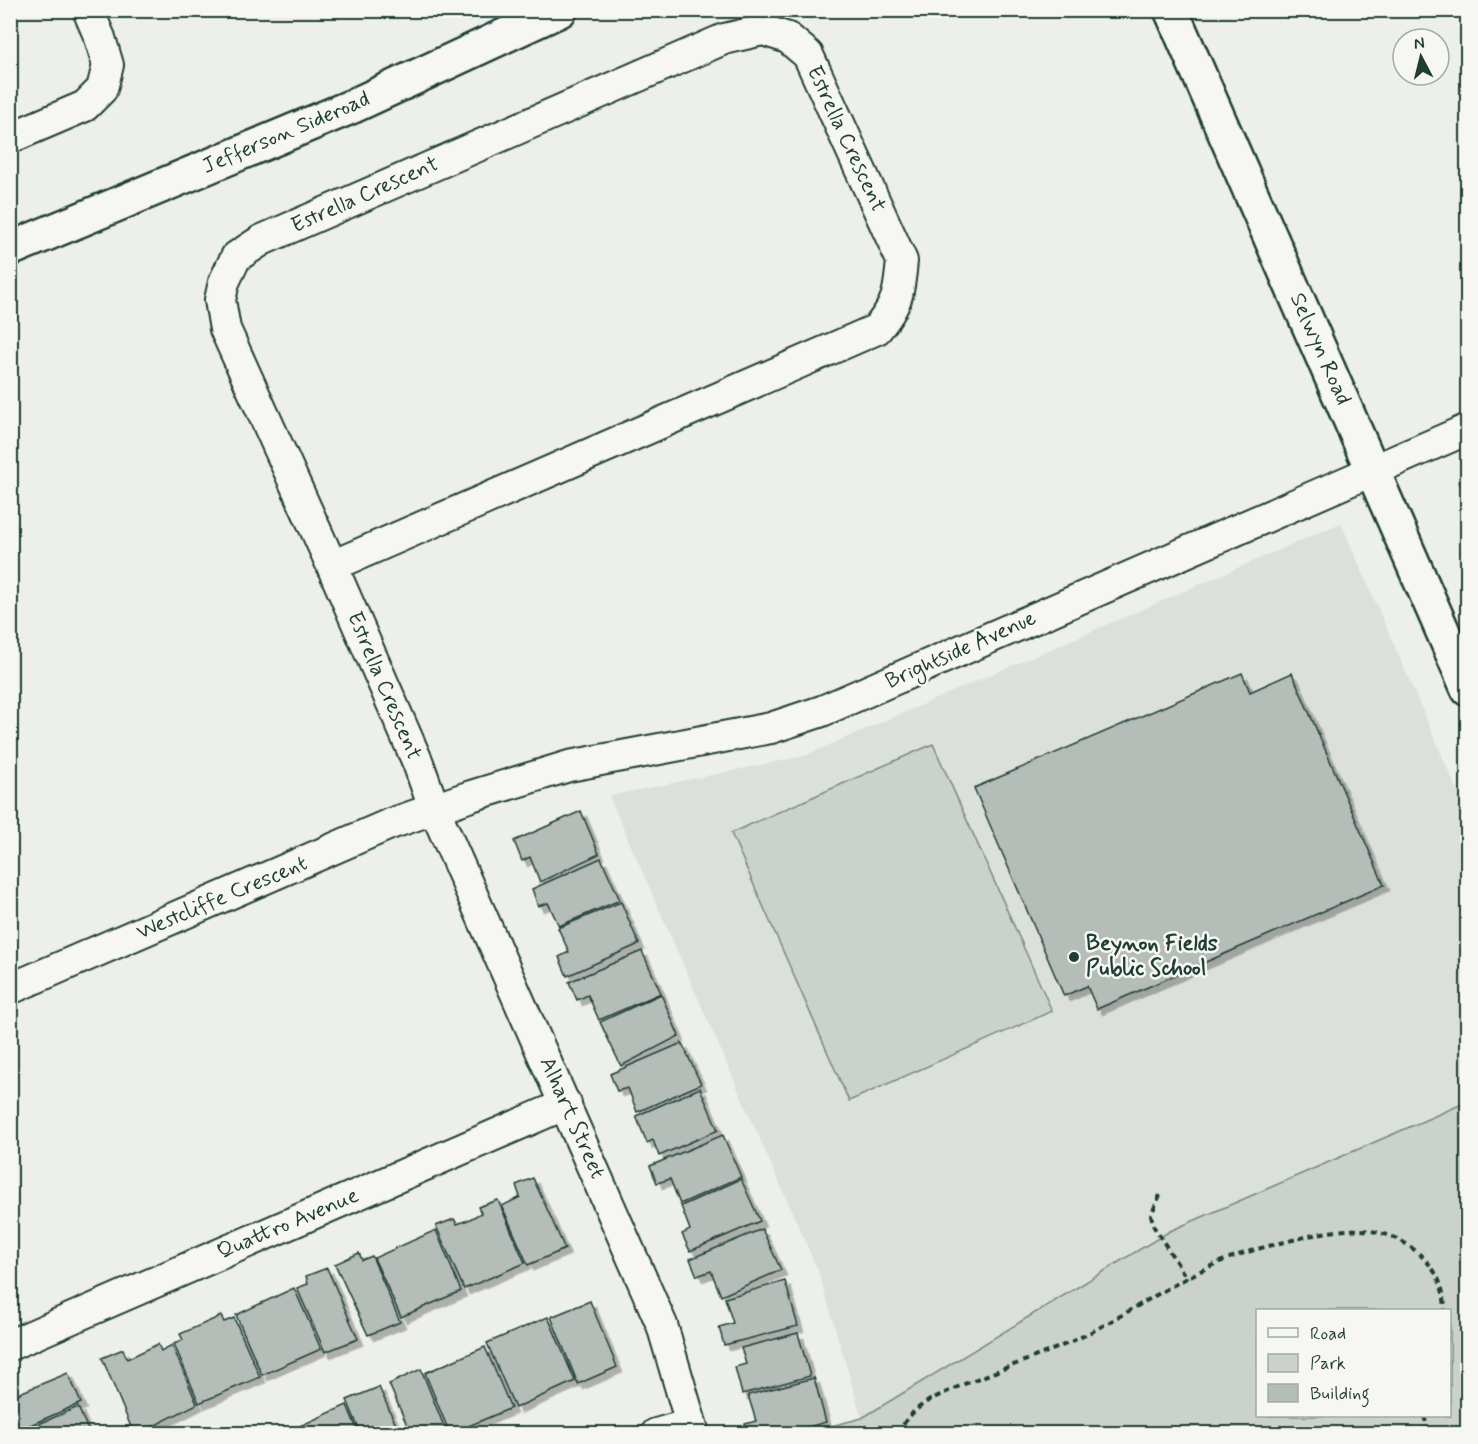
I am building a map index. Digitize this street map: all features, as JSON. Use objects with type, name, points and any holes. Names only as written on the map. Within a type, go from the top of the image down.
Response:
[{"type":"street","points":[[10,138],[85,106],[102,89],[108,65],[88,10]]},
{"type":"street","name":"Jefferson Sideroad","points":[[10,249],[353,106],[560,10]]},
{"type":"street","name":"Selwyn Road","points":[[1171,10],[1467,689]]},
{"type":"street","name":"Estrella Crescent","points":[[332,566],[877,329],[891,313],[898,293],[902,261],[808,55],[788,38],[763,30],[724,39],[262,240],[236,257],[220,296],[220,311],[225,329],[418,763],[434,808]]},
{"type":"street","name":"Brightside Avenue","points":[[434,808],[569,766],[771,728],[822,711],[1467,429]]},
{"type":"street","name":"Westcliffe Crescent","points":[[10,990],[390,824],[434,808]]},
{"type":"street","name":"Alhart Street","points":[[434,808],[662,1325],[693,1429]]},
{"type":"street","name":"Quattro Avenue","points":[[10,1345],[566,1104]]},
{"type":"street","points":[[656,1434],[693,1429]]},
{"type":"path","points":[[1160,1195],[1151,1215],[1154,1227],[1187,1279]]},
{"type":"path","points":[[898,1434],[902,1422],[930,1400],[1079,1338],[1187,1279],[1227,1260],[1264,1247],[1325,1232],[1372,1229],[1404,1241],[1431,1265],[1444,1294],[1445,1309]]},
{"type":"path","points":[[1425,1417],[1426,1434]]},
{"type":"shaded area","name":"Beynon Fields Public School","points":[[1341,523],[1467,813],[1467,1102],[1170,1231],[862,1418],[818,1271],[609,796],[804,756]]},
{"type":"green space","points":[[933,744],[1052,1011],[849,1101],[731,833]]},
{"type":"green space","points":[[1467,1102],[1467,1433],[804,1433],[862,1418],[1170,1231]]},
{"type":"building","points":[[1468,479],[1468,500],[1459,482]]},
{"type":"building","points":[[1242,673],[1250,692],[1292,673],[1384,885],[1097,1009],[1087,986],[1064,996],[974,788]]},
{"type":"building","points":[[581,811],[599,854],[540,882],[530,857],[522,861],[514,841]]},
{"type":"building","points":[[601,858],[620,900],[559,926],[548,903],[538,906],[532,889]]},
{"type":"building","points":[[621,902],[639,944],[567,976],[559,957],[569,952],[558,928]]},
{"type":"building","points":[[642,951],[661,993],[599,1020],[588,995],[577,1000],[569,982]]},
{"type":"building","points":[[661,994],[679,1036],[621,1066],[600,1022]]},
{"type":"building","points":[[682,1043],[701,1084],[637,1112],[628,1088],[617,1091],[610,1074]]},
{"type":"building","points":[[700,1088],[718,1130],[659,1156],[653,1140],[647,1143],[636,1116]]},
{"type":"building","points":[[723,1135],[741,1177],[680,1204],[670,1179],[657,1183],[650,1166]]},
{"type":"building","points":[[533,1178],[565,1249],[528,1265],[502,1206],[520,1197],[516,1185]]},
{"type":"building","points":[[741,1179],[760,1221],[690,1251],[682,1234],[690,1230],[681,1206]]},
{"type":"building","points":[[498,1200],[525,1263],[464,1289],[436,1226],[454,1219],[457,1224],[468,1220],[481,1213],[478,1207]]},
{"type":"building","points":[[762,1229],[781,1270],[721,1296],[711,1271],[697,1276],[690,1259]]},
{"type":"building","points":[[436,1230],[461,1291],[401,1317],[374,1258]]},
{"type":"building","points":[[359,1253],[362,1260],[372,1256],[400,1322],[368,1335],[335,1264]]},
{"type":"building","points":[[327,1268],[358,1339],[325,1352],[297,1288],[308,1284],[306,1276]]},
{"type":"building","points":[[785,1281],[798,1326],[724,1345],[719,1327],[733,1323],[725,1298]]},
{"type":"building","points":[[294,1288],[321,1349],[262,1375],[236,1315]]},
{"type":"building","points":[[590,1301],[617,1367],[578,1384],[551,1317]]},
{"type":"building","points":[[221,1316],[224,1322],[234,1318],[260,1377],[199,1403],[174,1344],[183,1340],[180,1334]]},
{"type":"building","points":[[548,1317],[575,1381],[515,1408],[487,1343]]},
{"type":"building","points":[[798,1333],[810,1376],[742,1394],[735,1367],[746,1364],[741,1348]]},
{"type":"building","points":[[158,1344],[161,1351],[172,1345],[197,1404],[134,1434],[102,1358],[123,1349],[127,1359]]},
{"type":"building","points":[[485,1347],[511,1408],[450,1434],[425,1373]]},
{"type":"building","points":[[421,1369],[447,1434],[411,1434],[389,1384]]},
{"type":"building","points":[[68,1373],[81,1403],[14,1432],[10,1424],[10,1397]]},
{"type":"building","points":[[814,1378],[826,1422],[783,1434],[747,1434],[745,1424],[756,1421],[748,1395]]},
{"type":"building","points":[[379,1387],[400,1434],[361,1434],[347,1400]]},
{"type":"building","points":[[347,1405],[359,1434],[287,1434],[286,1432]]},
{"type":"building","points":[[78,1407],[90,1434],[16,1434]]},
{"type":"place","name":"Beynon Fields Public School","points":[[1074,957]]}]
